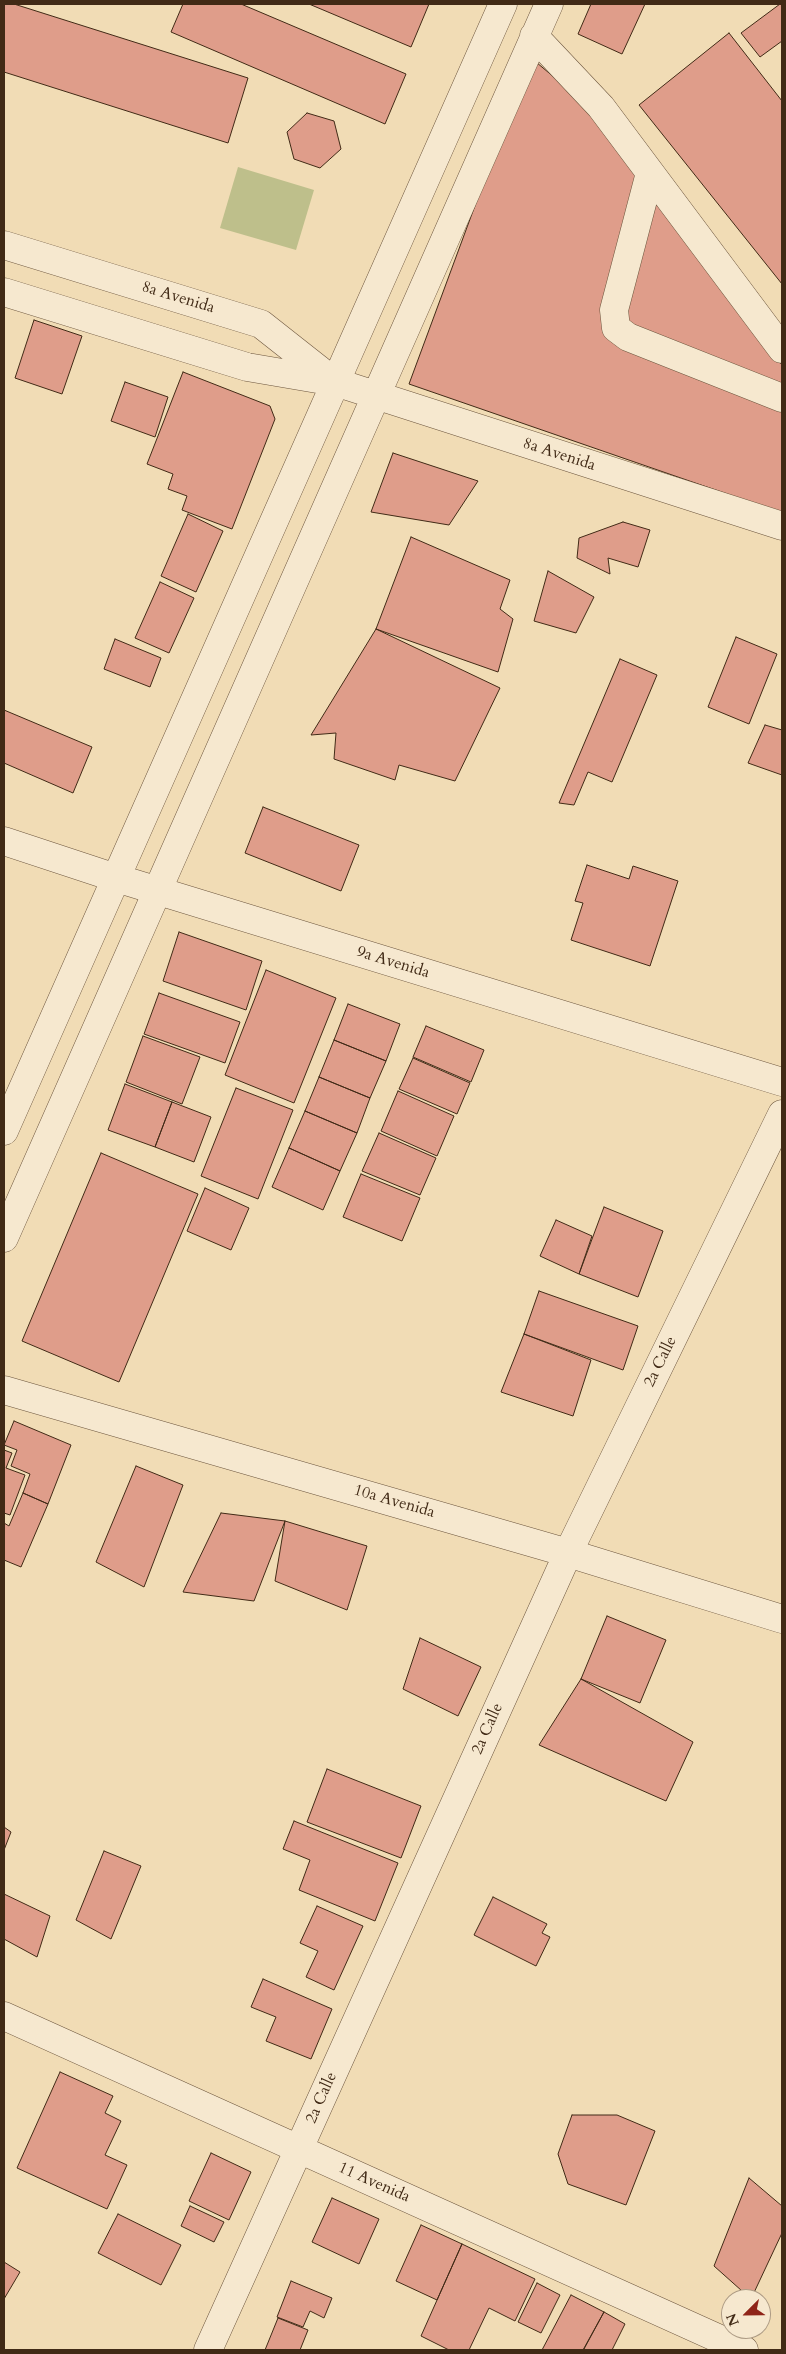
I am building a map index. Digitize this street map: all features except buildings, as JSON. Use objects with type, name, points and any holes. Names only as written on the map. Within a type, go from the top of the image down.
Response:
[{"type":"street","points":[[4,1131],[503,4]]},
{"type":"street","points":[[4,1238],[548,4]]},
{"type":"street","points":[[534,36],[601,107],[782,350]]},
{"type":"street","points":[[650,173],[614,310],[616,328],[628,337],[782,398]]},
{"type":"street","name":"8a Avenida","points":[[4,244],[261,324],[336,382]]},
{"type":"street","name":"8a Avenida","points":[[4,292],[247,367],[336,382],[782,526]]},
{"type":"street","name":"9a Avenida","points":[[4,841],[116,878],[782,1082]]},
{"type":"street","name":"2a Calle","points":[[208,2350],[568,1552],[782,1114]]},
{"type":"street","name":"10a Avenida","points":[[4,1390],[568,1552],[782,1619]]},
{"type":"street","name":"11 Avenida","points":[[4,2016],[744,2350]]},
{"type":"green space","points":[[238,167],[314,190],[296,250],[220,228]]}]
